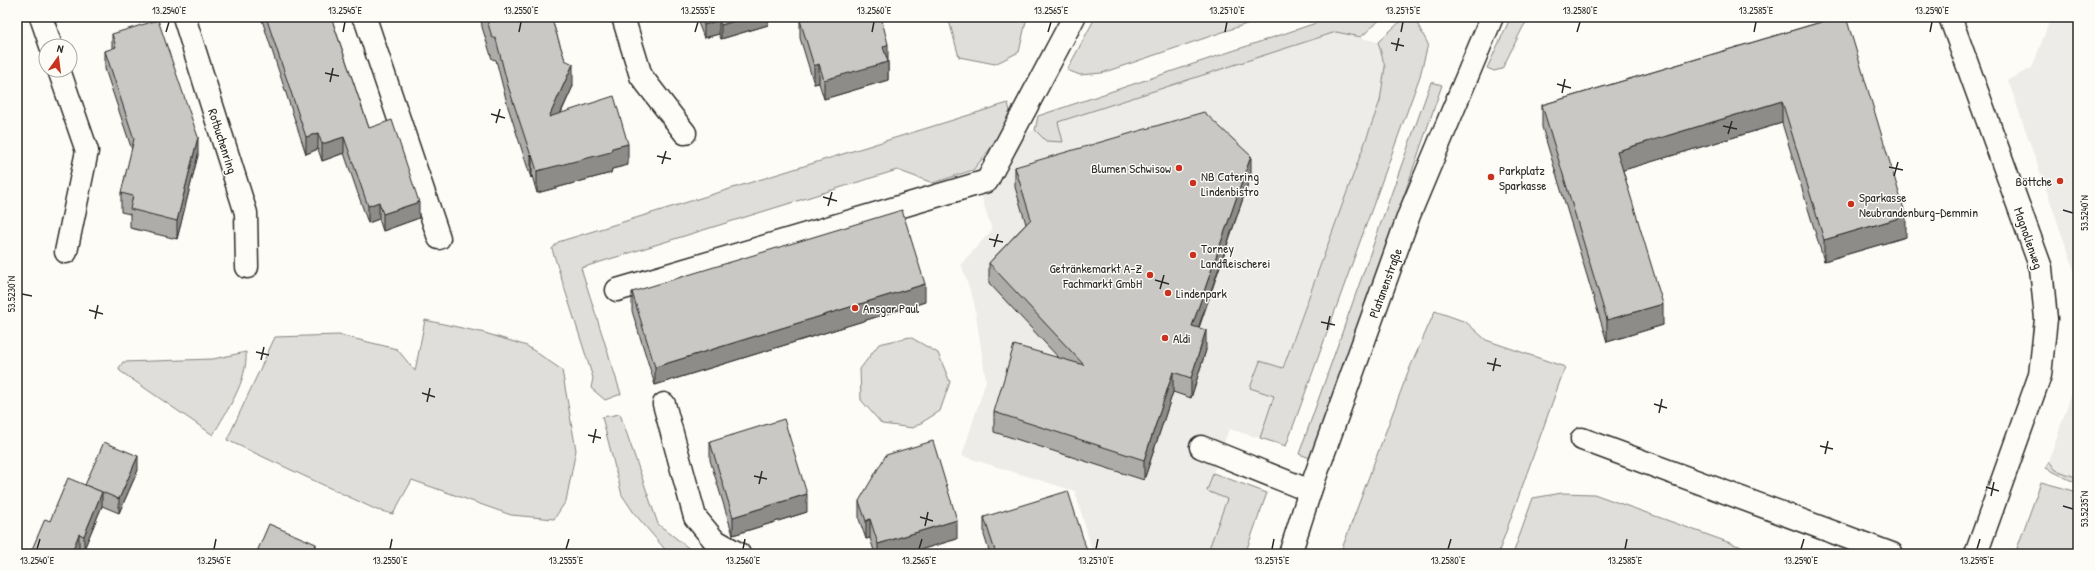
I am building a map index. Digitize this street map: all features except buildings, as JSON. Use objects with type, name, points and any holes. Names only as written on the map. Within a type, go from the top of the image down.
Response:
[{"type":"street","points":[[41,17],[48,38]]},
{"type":"street","name":"Rotbuchenring","points":[[184,17],[246,213],[247,267]]},
{"type":"street","points":[[363,17],[366,21],[439,238]]},
{"type":"street","points":[[624,17],[641,76],[685,133]]},
{"type":"street","points":[[617,290],[987,181],[1074,17]]},
{"type":"street","name":"Platanenstraße","points":[[1290,554],[1310,491],[1409,215],[1492,17]]},
{"type":"street","name":"Magnolienweg","points":[[1950,17],[2041,268],[2046,319],[2040,375],[1976,554]]},
{"type":"street","points":[[62,78],[87,151],[66,252]]},
{"type":"street","points":[[664,404],[695,517],[714,540],[739,554]]},
{"type":"street","points":[[1582,439],[1892,554]]},
{"type":"street","points":[[1201,447],[1310,491]]},
{"type":"shaded area","points":[[948,17],[1027,17],[1019,52],[995,64],[959,57]]},
{"type":"shaded area","points":[[1267,17],[1102,73],[1080,75],[1067,70],[1095,18],[1207,19]]},
{"type":"shaded area","points":[[1334,17],[1383,17],[1361,37],[1336,32],[1058,122],[1063,142],[1046,141],[1035,130],[1038,116]]},
{"type":"shaded area","points":[[1513,17],[1530,17],[1523,27],[1502,69],[1494,71],[1487,68],[1508,23]]},
{"type":"shaded area","name":"Böttche","points":[[2051,17],[2078,17],[2078,281],[2008,80],[2032,68]]},
{"type":"shaded area","points":[[1403,19],[1417,23],[1428,44],[1420,76],[1286,446],[1260,438],[1274,396],[1250,388],[1260,361],[1283,368],[1380,101],[1385,67],[1378,42]]},
{"type":"shaded area","name":"Lindenpark","points":[[1336,32],[1378,42],[1385,67],[1380,101],[1282,368],[1260,361],[1250,388],[1274,396],[1260,438],[1229,429],[1207,490],[1227,499],[1207,554],[1093,554],[1075,491],[962,456],[986,381],[974,302],[961,264],[992,230],[973,170],[998,139],[1035,130],[1046,141],[1063,142],[1058,122]]},
{"type":"shaded area","points":[[1431,82],[1442,85],[1313,459],[1299,454]]},
{"type":"shaded area","points":[[1008,103],[1010,111],[998,139],[973,170],[933,183],[897,170],[581,268],[621,394],[605,400],[591,388],[593,378],[552,249],[558,242]]},
{"type":"shaded area","points":[[1435,311],[1466,322],[1486,340],[1565,367],[1498,554],[1340,554],[1408,372]]},
{"type":"shaded area","points":[[425,320],[485,333],[527,346],[562,370],[576,450],[566,501],[554,519],[511,515],[412,480],[393,514],[377,510],[227,440],[275,337],[339,335],[397,349],[415,371]]},
{"type":"shaded area","points":[[910,337],[938,353],[950,382],[940,411],[913,428],[882,424],[861,400],[860,369],[879,344]]},
{"type":"shaded area","points":[[246,352],[244,374],[236,395],[213,435],[120,371],[119,368],[123,362],[213,359]]},
{"type":"shaded area","points":[[2078,374],[2078,478],[2056,470],[2049,461]]},
{"type":"shaded area","points":[[620,414],[658,524],[696,554],[669,554],[634,513],[622,495],[602,417]]},
{"type":"shaded area","points":[[2049,461],[2056,470],[2078,478],[2078,484],[2046,468]]},
{"type":"shaded area","points":[[1213,473],[1267,493],[1245,554],[1207,554],[1227,499],[1207,491]]},
{"type":"shaded area","points":[[2041,482],[2078,492],[2078,554],[2015,554]]},
{"type":"shaded area","points":[[1562,493],[1594,494],[1761,554],[1513,554],[1533,498]]},
{"type":"place","name":"Blumen Schwisow","points":[[1179,168]]},
{"type":"place","name":"Parkplatz Sparkasse","points":[[1491,177]]},
{"type":"place","name":"Böttche","points":[[2060,181]]},
{"type":"place","name":"NB Catering Lindenbistro","points":[[1193,183]]},
{"type":"place","name":"Sparkasse Neubrandenburg-Demmin","points":[[1851,204]]},
{"type":"place","name":"Torney Landfleischerei","points":[[1193,255]]},
{"type":"place","name":"Getränkemarkt A-Z Fachmarkt GmbH","points":[[1150,275]]},
{"type":"place","name":"Lindenpark","points":[[1168,293]]},
{"type":"place","name":"Ansgar Paul","points":[[855,308]]},
{"type":"place","name":"Aldi","points":[[1165,338]]}]
